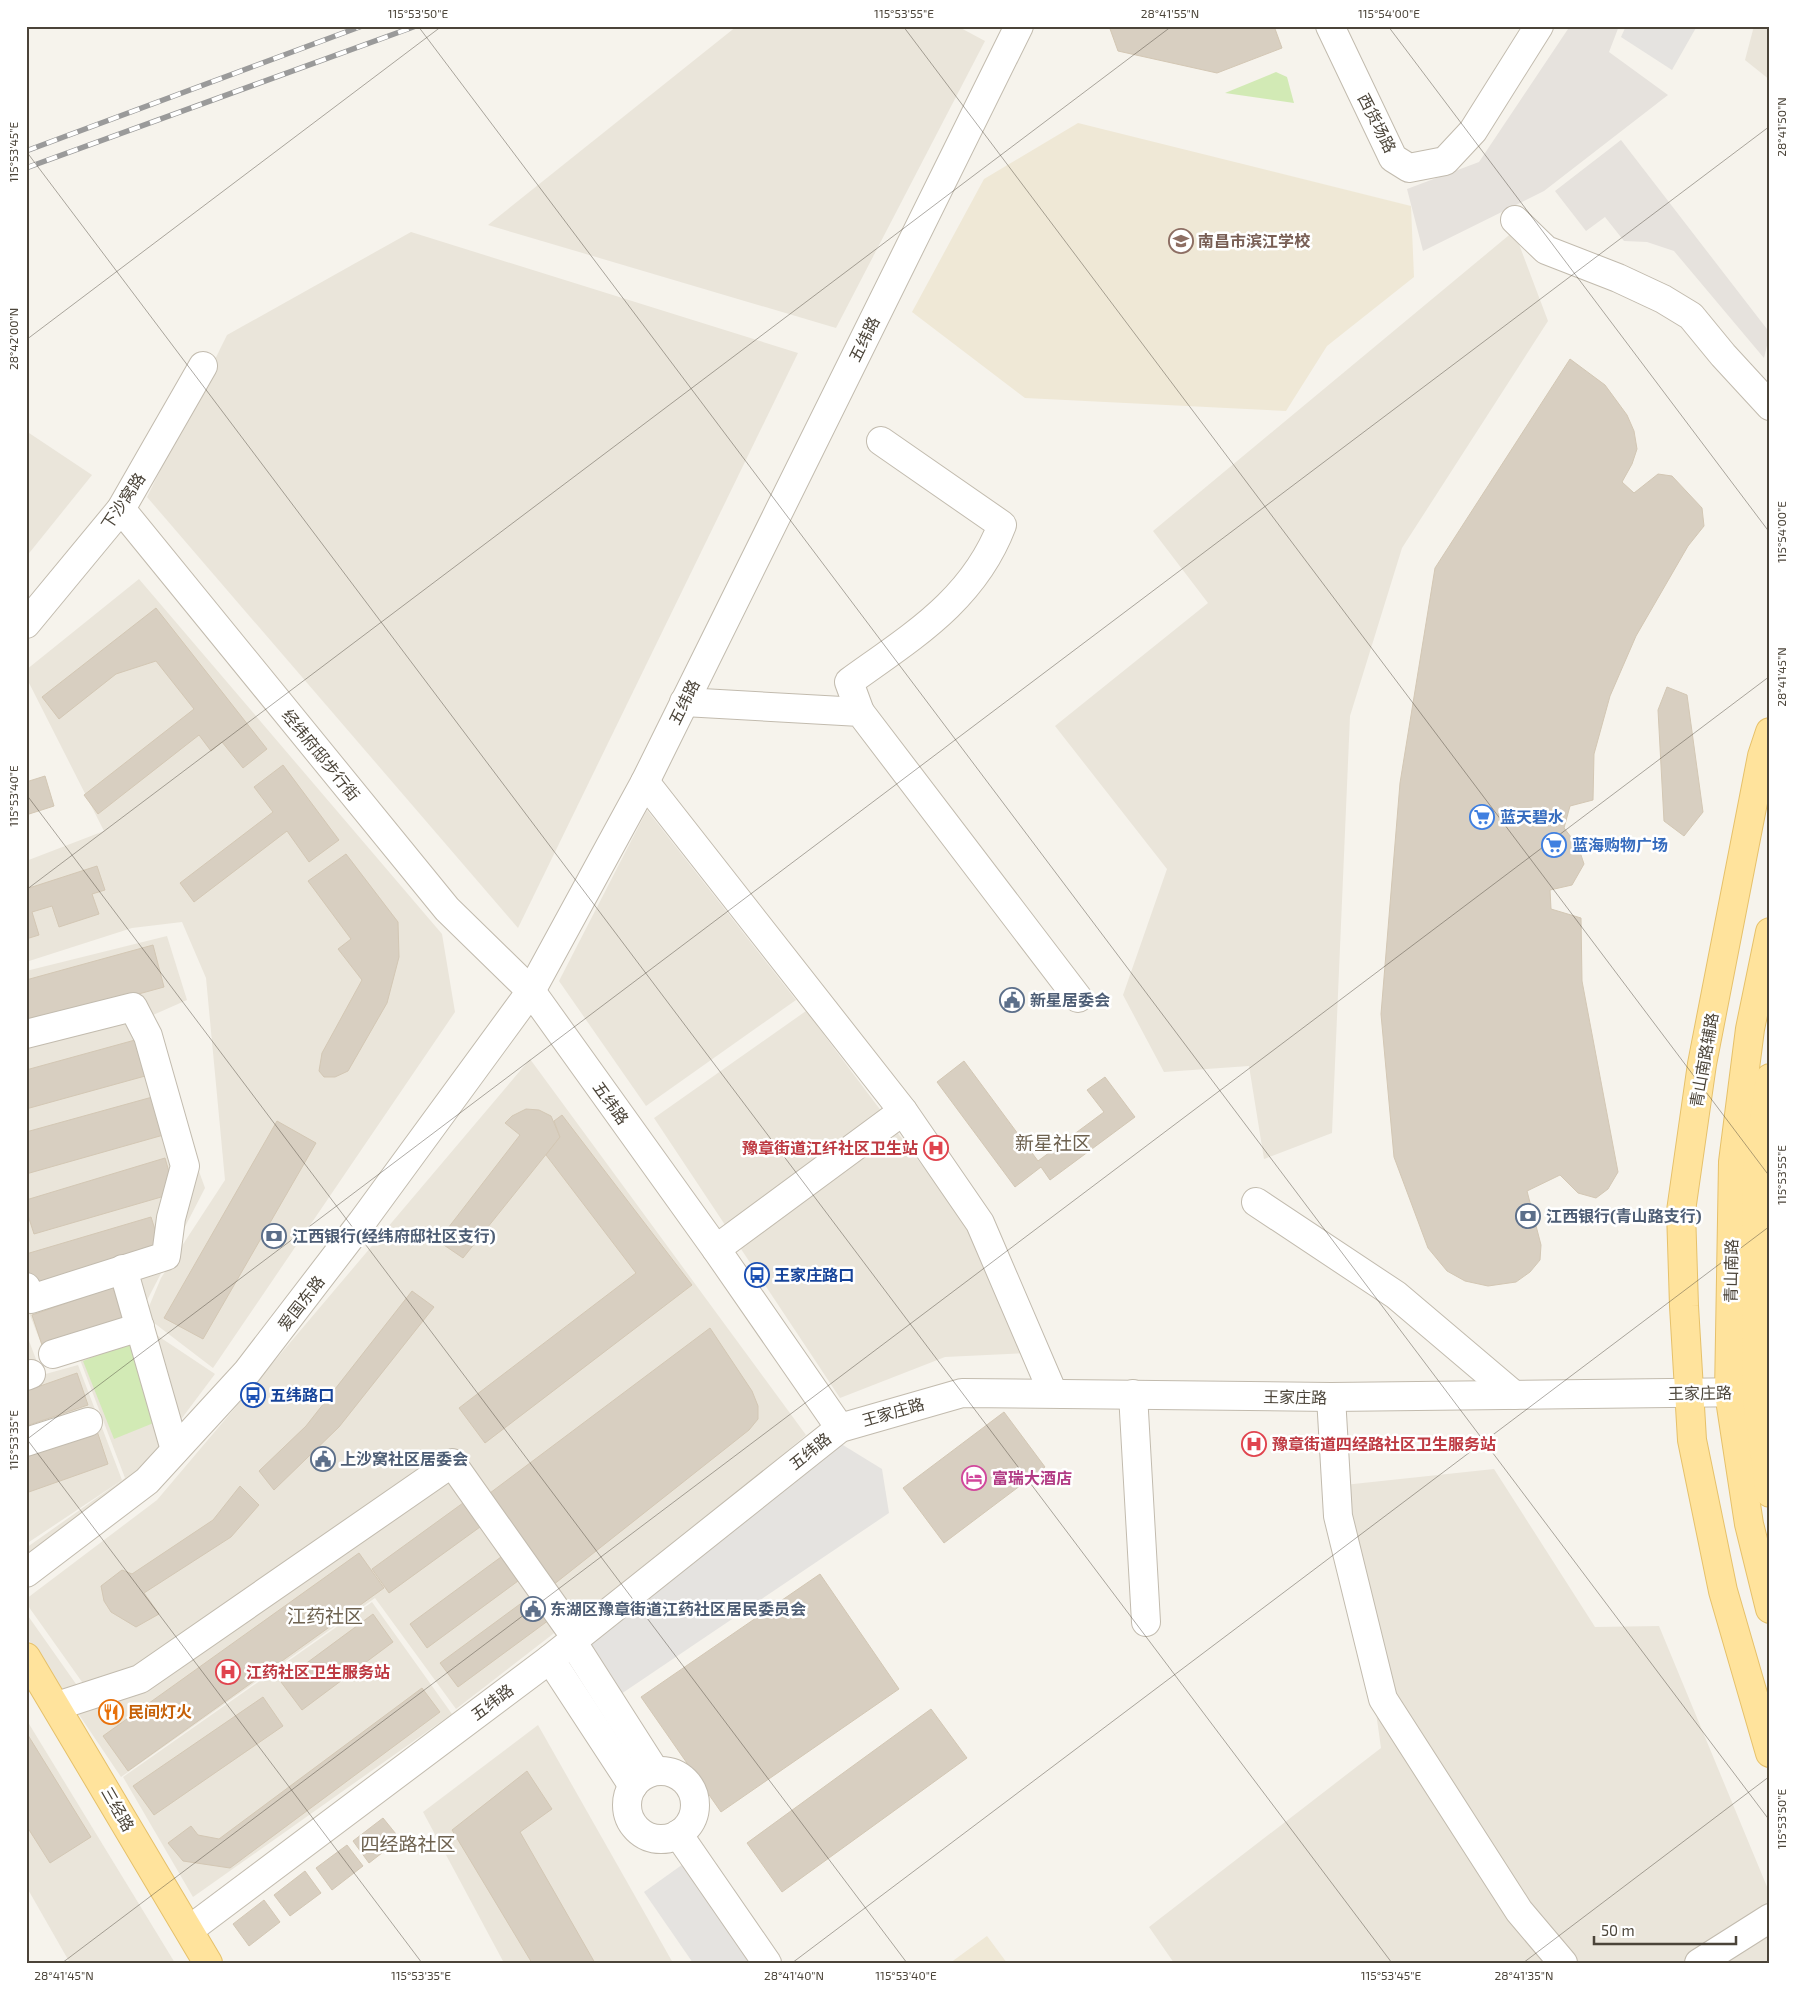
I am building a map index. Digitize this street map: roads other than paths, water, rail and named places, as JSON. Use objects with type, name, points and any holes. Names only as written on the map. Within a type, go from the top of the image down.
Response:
[{"type":"main road","name":"青山南路辅路","points":[[1770,732],[1762,756],[1702,1064],[1681,1211],[1692,1440],[1723,1591],[1770,1753]]},
{"type":"main road","name":"青山南路","points":[[1770,932],[1750,1029],[1733,1162],[1729,1393],[1750,1524],[1770,1609]]},
{"type":"main road","name":"青山南路","points":[[1770,1078],[1757,1173],[1756,1392],[1770,1493]]},
{"type":"main road","name":"三经路","points":[[26,1657],[57,1706],[208,1963]]},
{"type":"street","name":"五纬路","points":[[189,1930],[550,1659],[840,1428],[716,1249],[531,991],[645,782],[1019,26]]},
{"type":"street","name":"西货场路","points":[[1330,26],[1393,158],[1410,168],[1445,161],[1473,131],[1539,26]]},
{"type":"street","points":[[1515,220],[1546,250],[1618,278],[1663,299],[1691,316],[1723,356],[1770,406]]},
{"type":"street","name":"下沙窝路","points":[[26,624],[122,510],[203,366]]},
{"type":"street","points":[[881,441],[1002,525],[994,546],[961,595],[926,627],[849,682],[860,712],[1078,998]]},
{"type":"street","name":"经纬府邸步行街","points":[[122,510],[447,909],[531,991]]},
{"type":"street","points":[[684,702],[860,712]]},
{"type":"street","points":[[645,782],[903,1111],[980,1223],[1053,1393]]},
{"type":"street","name":"爱国东路","points":[[26,1573],[147,1481],[247,1372],[362,1222],[531,991]]},
{"type":"street","points":[[26,1034],[133,1007],[148,1036],[185,1166],[171,1218],[166,1256],[31,1300],[26,1287]]},
{"type":"street","points":[[716,1249],[903,1111]]},
{"type":"street","points":[[1256,1202],[1396,1295],[1514,1395]]},
{"type":"street","points":[[123,1269],[175,1450]]},
{"type":"street","points":[[54,1354],[140,1327]]},
{"type":"street","name":"王家庄路","points":[[840,1428],[962,1393],[1331,1397],[1756,1392]]},
{"type":"street","points":[[1133,1394],[1146,1622]]},
{"type":"street","points":[[1331,1397],[1338,1516],[1383,1699],[1519,1911],[1562,1963]]},
{"type":"street","points":[[26,1442],[88,1422]]},
{"type":"street","points":[[57,1706],[140,1679],[452,1463],[574,1640],[655,1771]]},
{"type":"street","points":[[550,1659],[633,1786]]},
{"type":"street","points":[[655,1771],[676,1774],[691,1788],[695,1798],[692,1819],[686,1829],[666,1838],[654,1838],[644,1834],[635,1826],[629,1816],[627,1804],[633,1786],[645,1775],[655,1771]]},
{"type":"street","points":[[678,1834],[767,1963]]},
{"type":"street","points":[[1700,1963],[1770,1918]]},
{"type":"railway","points":[[26,151],[362,26]]},
{"type":"railway","points":[[26,168],[416,26]]},
{"type":"place","name":"南昌市滨江学校","points":[[1181,241]]},
{"type":"place","name":"蓝天碧水","points":[[1482,817]]},
{"type":"place","name":"蓝海购物广场","points":[[1554,845]]},
{"type":"place","name":"新星居委会","points":[[1012,1000]]},
{"type":"place","name":"豫章街道江纤社区卫生站","points":[[936,1148]]},
{"type":"place","name":"江西银行(青山路支行)","points":[[1528,1216]]},
{"type":"place","name":"江西银行(经纬府邸社区支行)","points":[[274,1236]]},
{"type":"place","name":"王家庄路口","points":[[757,1275]]},
{"type":"place","name":"五纬路口","points":[[253,1395]]},
{"type":"place","name":"豫章街道四经路社区卫生服务站","points":[[1254,1444]]},
{"type":"place","name":"上沙窝社区居委会","points":[[323,1459]]},
{"type":"place","name":"富瑞大酒店","points":[[974,1478]]},
{"type":"place","name":"东湖区豫章街道江药社区居民委员会","points":[[533,1609]]},
{"type":"place","name":"江药社区卫生服务站","points":[[228,1672]]},
{"type":"place","name":"民间灯火","points":[[111,1712]]},
{"type":"district","name":"新星社区","points":[[1053,1143]]},
{"type":"district","name":"江药社区","points":[[325,1616]]},
{"type":"district","name":"四经路社区","points":[[408,1844]]}]
